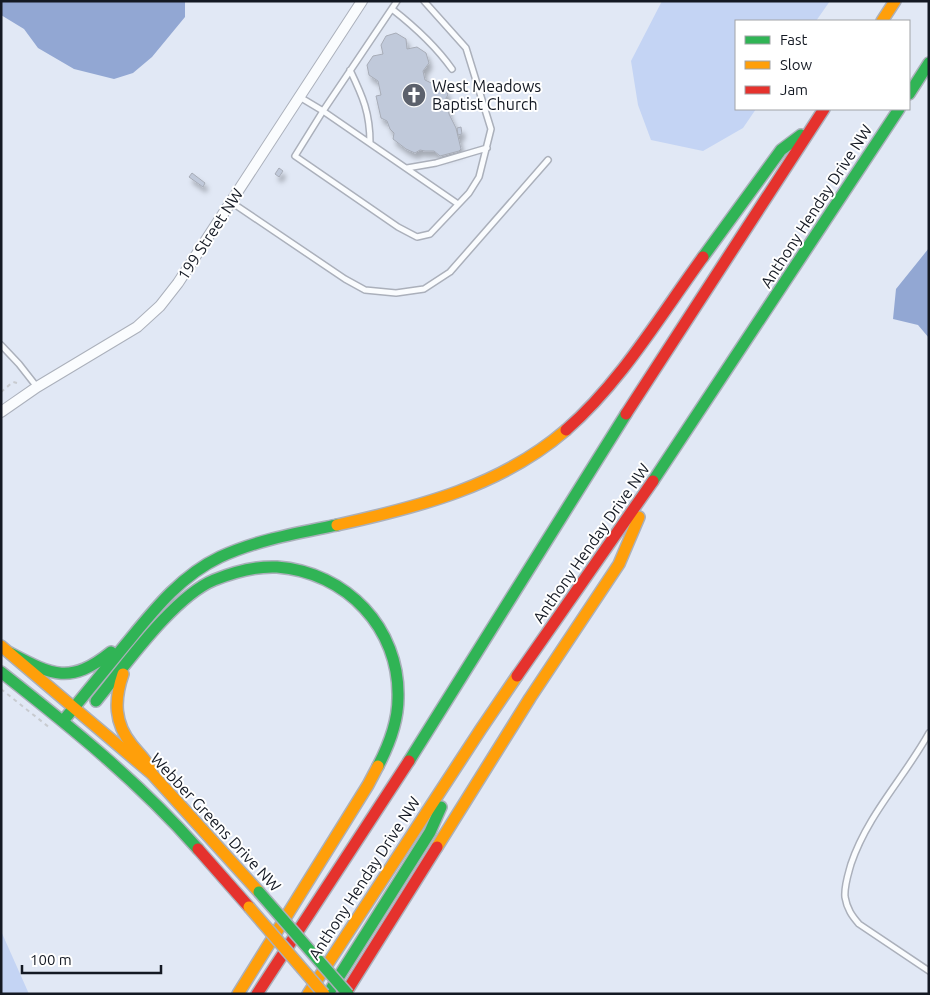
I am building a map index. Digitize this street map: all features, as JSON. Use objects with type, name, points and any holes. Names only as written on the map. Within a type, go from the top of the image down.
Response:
[{"type":"main road","points":[[883,20],[895,1]]},
{"type":"main road","points":[[910,92],[929,63]]},
{"type":"main road","name":"Anthony Henday Drive NW","points":[[257,994],[401,774],[620,422],[823,110]]},
{"type":"main road","name":"Anthony Henday Drive NW","points":[[308,994],[465,754],[656,477],[898,110]]},
{"type":"main road","points":[[63,721],[163,599],[181,582],[207,564],[254,544],[386,514],[446,498],[499,475],[546,446],[576,422],[610,385],[781,150],[814,125]]},
{"type":"main road","points":[[346,994],[530,698],[619,564],[656,477]]},
{"type":"main road","points":[[72,729],[172,611],[202,586],[234,572],[273,566],[302,570],[314,574],[351,595],[364,606],[381,629],[393,657],[398,685],[397,714],[382,758],[368,785],[238,994]]},
{"type":"main road","points":[[5,650],[52,672],[72,672],[87,668],[105,657],[138,628]]},
{"type":"main road","name":"Webber Greens Drive NW","points":[[5,650],[152,774],[207,833],[346,994]]},
{"type":"main road","points":[[130,660],[116,692],[117,716],[124,735],[148,760],[152,774]]},
{"type":"main road","points":[[1,672],[63,721],[166,813],[324,994]]},
{"type":"main road","points":[[328,994],[430,832],[465,754]]},
{"type":"street","name":"199 Street NW","points":[[1,412],[37,387],[138,327],[150,317],[170,294],[362,1]]},
{"type":"lane","points":[[397,1],[295,156],[398,227],[416,237],[430,234],[469,193],[479,177],[491,129],[466,48],[424,1]]},
{"type":"lane","points":[[392,8],[423,34],[440,52],[452,70]]},
{"type":"lane","points":[[350,70],[363,98],[370,123],[370,143]]},
{"type":"lane","points":[[298,96],[323,111],[458,204]]},
{"type":"lane","points":[[407,168],[436,163],[487,148]]},
{"type":"lane","points":[[231,202],[345,279],[365,290],[396,292],[424,289],[450,272],[548,160]]},
{"type":"lane","points":[[1,345],[37,387]]},
{"type":"lane","points":[[929,733],[877,810],[863,835],[846,881],[845,897],[850,914],[859,924],[929,971]]},
{"type":"path","points":[[1,392],[13,382],[17,383]]},
{"type":"path","points":[[1,689],[52,730]]},
{"type":"shaded area","points":[[1,1],[185,1],[185,17],[152,57],[133,73],[114,79],[74,69],[38,48],[24,29],[1,15]]},
{"type":"shaded area","points":[[662,1],[830,1],[817,20],[735,20],[735,110],[755,110],[743,128],[703,151],[651,140],[638,105],[631,61]]},
{"type":"shaded area","points":[[929,248],[929,338],[918,325],[893,319],[896,289]]},
{"type":"shaded area","points":[[1,931],[29,994],[1,994]]},
{"type":"building","name":"West Meadows Baptist Church","points":[[396,33],[406,39],[407,49],[417,47],[426,53],[429,63],[423,71],[425,80],[446,90],[449,114],[456,128],[461,149],[459,151],[440,156],[434,151],[420,150],[415,153],[393,139],[394,133],[387,121],[381,118],[376,96],[381,95],[378,81],[369,75],[367,65],[373,56],[383,54],[381,45],[386,36]]},
{"type":"building","points":[[461,127],[462,134],[458,135],[457,128]]},
{"type":"building","points":[[279,168],[283,171],[279,177],[275,174]]},
{"type":"building","points":[[192,173],[205,183],[203,187],[189,177]]},
{"type":"traffic: fast","points":[[910,92],[929,63]]},
{"type":"traffic: fast","points":[[653,481],[898,110]]},
{"type":"traffic: fast","points":[[703,257],[781,150],[801,135]]},
{"type":"traffic: fast","points":[[409,761],[626,414]]},
{"type":"traffic: fast","points":[[63,721],[157,607],[192,574],[220,557],[248,546],[337,525]]},
{"type":"traffic: fast","points":[[96,701],[150,634],[182,601],[198,589],[222,577],[253,569],[277,567],[302,571],[325,580],[346,592],[364,608],[379,627],[390,649],[396,672],[398,707],[392,733],[378,766]]},
{"type":"traffic: fast","points":[[10,653],[50,671],[72,673],[84,669],[111,652]]},
{"type":"traffic: fast","points":[[1,672],[104,756],[152,801],[198,849]]},
{"type":"traffic: fast","points":[[328,994],[430,832],[441,807]]},
{"type":"traffic: fast","points":[[259,892],[348,994]]},
{"type":"traffic: slow","points":[[883,20],[895,1]]},
{"type":"traffic: slow","points":[[337,525],[428,502],[487,480],[541,449],[566,430]]},
{"type":"traffic: slow","points":[[437,847],[530,698],[619,564],[639,517]]},
{"type":"traffic: slow","points":[[1,646],[152,774],[259,892]]},
{"type":"traffic: slow","points":[[123,674],[117,702],[119,720],[126,737],[146,762],[152,774]]},
{"type":"traffic: slow","points":[[308,994],[517,676]]},
{"type":"traffic: slow","points":[[238,994],[378,766]]},
{"type":"traffic: slow","points":[[249,907],[324,994]]},
{"type":"traffic: jam","points":[[626,414],[823,110]]},
{"type":"traffic: jam","points":[[566,430],[605,391],[622,370],[703,257]]},
{"type":"traffic: jam","points":[[517,676],[653,481]]},
{"type":"traffic: jam","points":[[257,994],[409,761]]},
{"type":"traffic: jam","points":[[345,994],[437,847]]},
{"type":"traffic: jam","points":[[198,849],[249,907]]},
{"type":"place","name":"West Meadows Baptist Church","points":[[414,95]]}]
